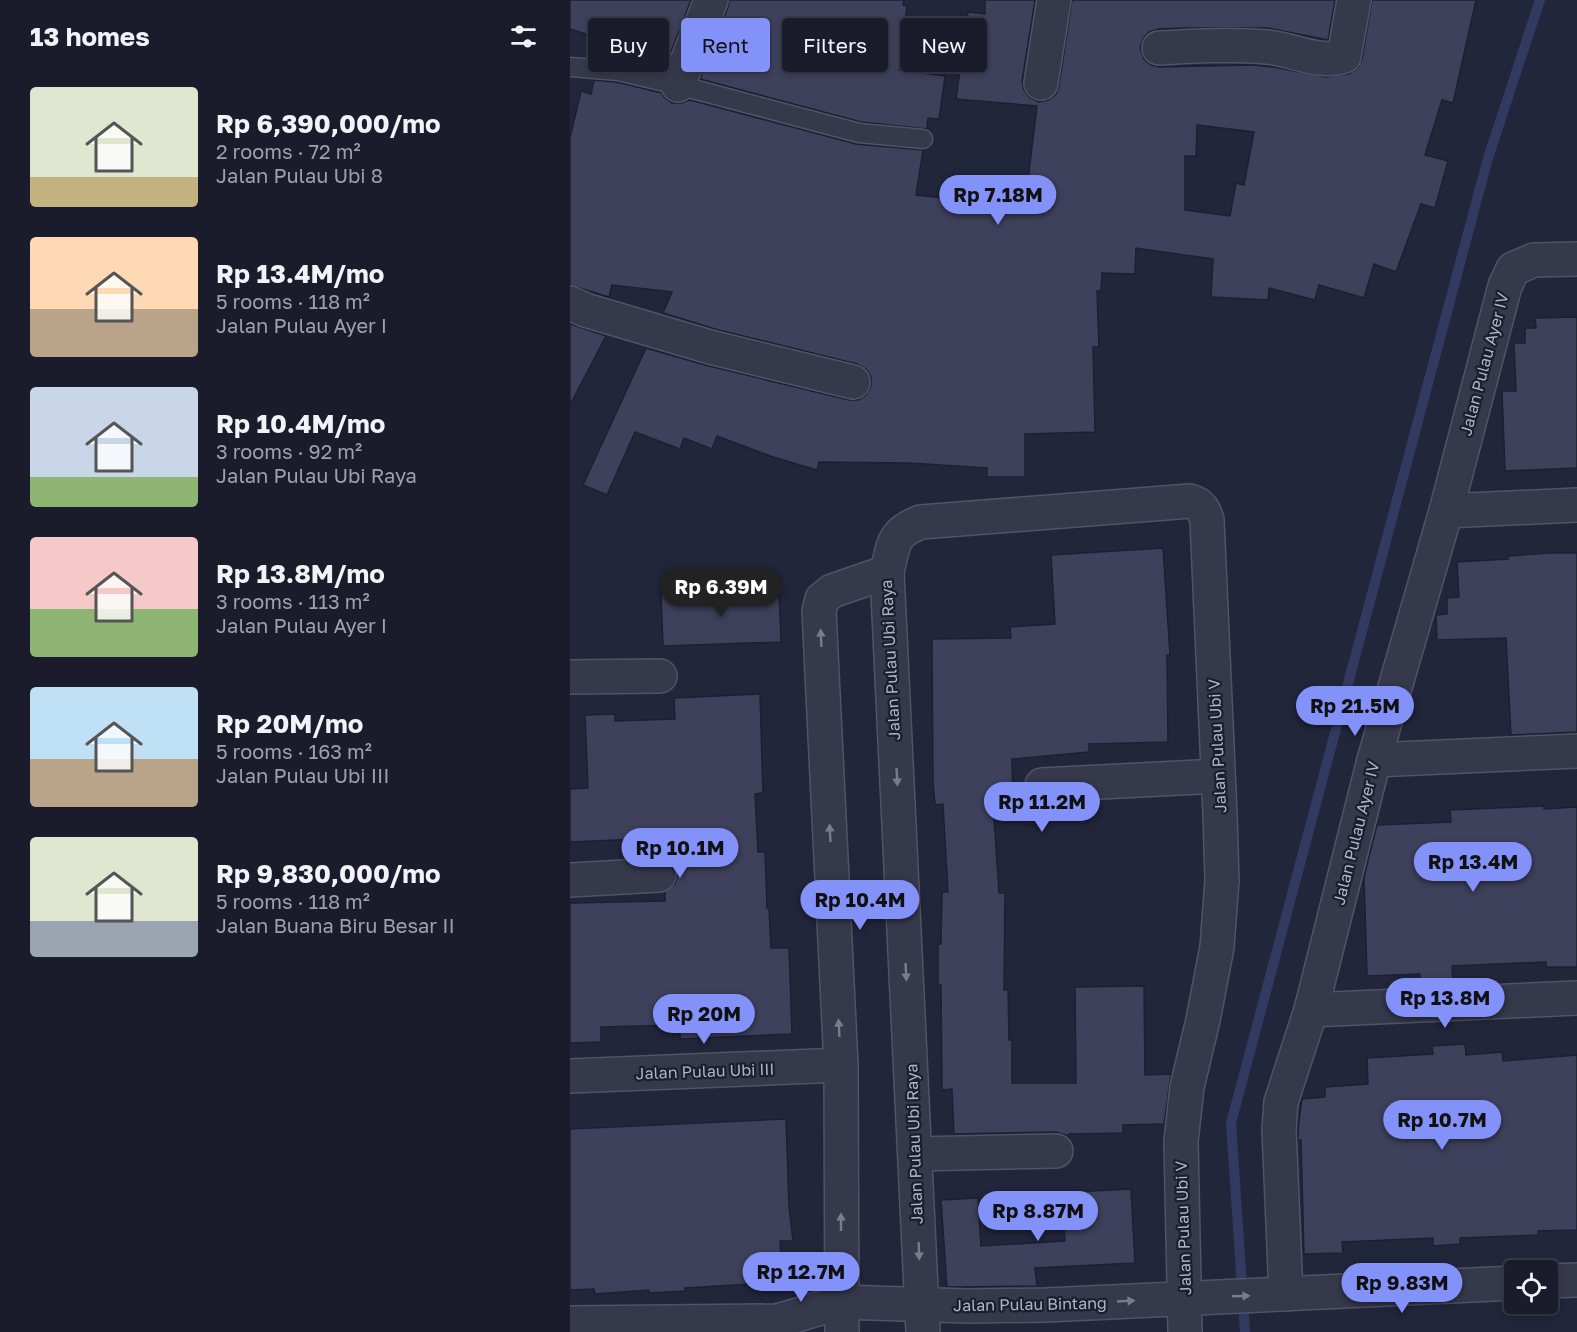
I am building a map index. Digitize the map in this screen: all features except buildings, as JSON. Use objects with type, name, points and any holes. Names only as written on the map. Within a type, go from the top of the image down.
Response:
[{"type":"street","points":[[678,85],[711,0]]},
{"type":"street","points":[[1041,83],[1054,0]]},
{"type":"street","points":[[1159,48],[1268,47],[1333,60],[1344,56],[1354,0]]},
{"type":"street","name":"Jalan Pulau Ayer IV","points":[[1282,1295],[1279,1129],[1281,1102],[1311,1010],[1374,760],[1446,511],[1505,286],[1513,269],[1534,260],[1577,259]]},
{"type":"street","points":[[570,303],[585,310],[710,347],[853,382]]},
{"type":"street","name":"Jalan Pulau Ubi V","points":[[887,572],[896,538],[906,528],[921,522],[1190,501],[1198,503],[1203,509],[1207,520],[1222,880],[1217,947],[1187,1087],[1181,1141],[1196,1298],[1185,1332]]},
{"type":"street","points":[[1446,511],[1577,505]]},
{"type":"street","name":"Jalan Pulau Ubi Raya","points":[[841,1317],[841,1065],[820,604],[822,599],[832,591],[887,572],[922,1318]]},
{"type":"street","points":[[570,677],[660,676]]},
{"type":"street","points":[[1374,760],[1577,751]]},
{"type":"street","points":[[1042,785],[1218,776]]},
{"type":"street","points":[[570,880],[659,875]]},
{"type":"street","points":[[1311,1010],[1577,998]]},
{"type":"street","name":"Jalan Pulau Ubi III","points":[[570,1076],[841,1065]]},
{"type":"street","points":[[915,1154],[1056,1151]]},
{"type":"street","points":[[1558,1281],[1577,1280]]},
{"type":"street","name":"Jalan Pulau Bintang","points":[[570,1323],[791,1326],[841,1317],[922,1318],[967,1306],[1046,1305],[1504,1284]]},
{"type":"lane","points":[[570,67],[618,71],[859,133],[923,140]]},
{"type":"waterway","points":[[1245,1332],[1231,1123],[1488,158],[1540,0]]}]
